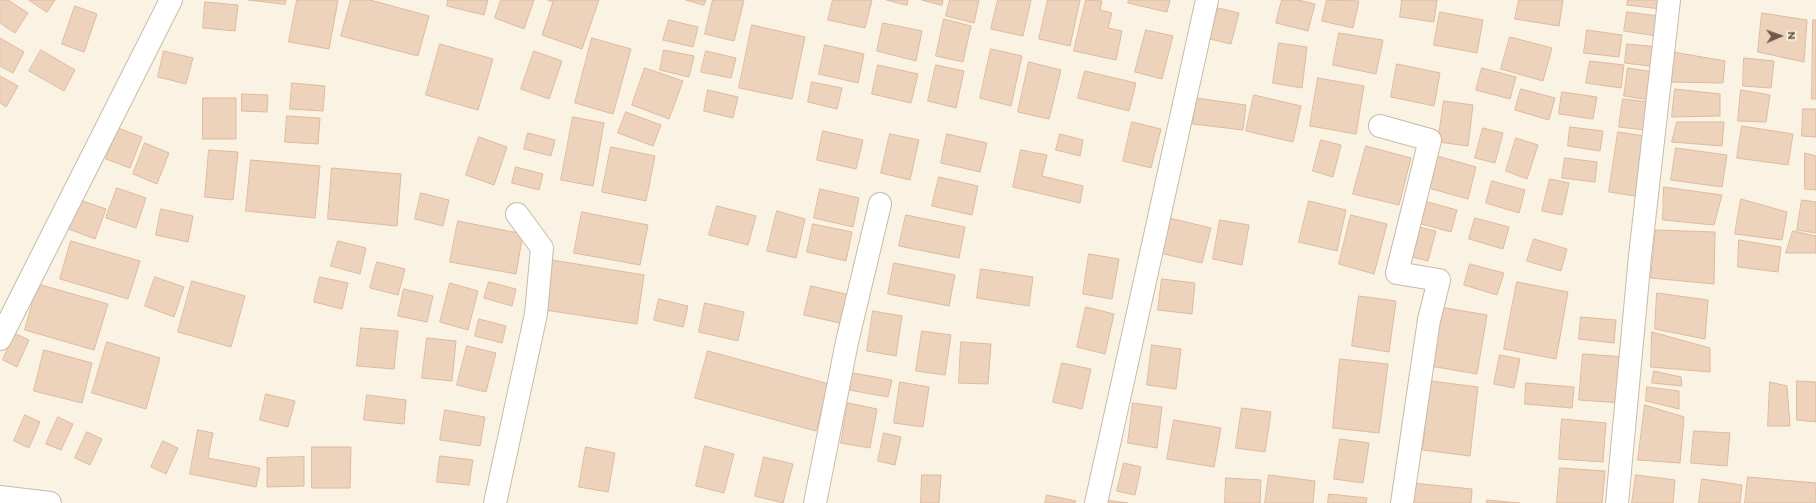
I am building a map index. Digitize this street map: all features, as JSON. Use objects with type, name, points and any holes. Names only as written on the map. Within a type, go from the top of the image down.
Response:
[{"type":"street","points":[[0,339],[171,0]]},
{"type":"street","points":[[1096,503],[1207,0]]},
{"type":"street","points":[[1617,503],[1640,256],[1669,0]]},
{"type":"street","points":[[1380,126],[1430,140],[1397,273],[1439,280],[1429,320],[1402,503]]},
{"type":"street","points":[[815,503],[847,342],[880,204]]},
{"type":"street","points":[[495,503],[536,314],[542,248],[516,214]]},
{"type":"street","points":[[0,497],[50,503]]},
{"type":"building","points":[[0,0],[8,0],[28,13],[15,33],[0,23]]},
{"type":"building","points":[[29,0],[55,0],[47,12]]},
{"type":"building","points":[[249,0],[286,0],[285,4]]},
{"type":"building","points":[[297,0],[338,0],[329,49],[289,42]]},
{"type":"building","points":[[351,0],[370,0],[429,16],[418,56],[341,36]]},
{"type":"building","points":[[448,0],[488,0],[484,15],[447,6]]},
{"type":"building","points":[[501,0],[534,0],[524,29],[495,18]]},
{"type":"building","points":[[548,0],[599,0],[582,49],[542,35],[553,2]]},
{"type":"building","points":[[686,0],[706,0],[704,5]]},
{"type":"building","points":[[713,0],[744,0],[734,41],[705,34]]},
{"type":"building","points":[[833,0],[872,0],[865,28],[828,20]]},
{"type":"building","points":[[887,0],[908,0],[907,5]]},
{"type":"building","points":[[922,0],[943,0],[942,5]]},
{"type":"building","points":[[950,0],[979,0],[974,23],[946,16]]},
{"type":"building","points":[[998,0],[1031,0],[1023,36],[991,29]]},
{"type":"building","points":[[1048,0],[1080,0],[1070,46],[1039,39]]},
{"type":"building","points":[[1086,0],[1102,1],[1100,10],[1112,13],[1108,28],[1122,31],[1116,60],[1074,51]]},
{"type":"building","points":[[1129,0],[1170,0],[1167,12],[1128,3]]},
{"type":"building","points":[[1282,0],[1298,0],[1315,4],[1308,31],[1276,23]]},
{"type":"building","points":[[1327,0],[1359,1],[1353,28],[1322,21]]},
{"type":"building","points":[[1402,0],[1437,0],[1434,22],[1400,17]]},
{"type":"building","points":[[1519,0],[1563,0],[1559,26],[1515,19]]},
{"type":"building","points":[[1628,0],[1662,0],[1661,9],[1627,5]]},
{"type":"building","points":[[205,2],[238,5],[235,31],[203,28]]},
{"type":"building","points":[[75,6],[97,14],[84,52],[62,44]]},
{"type":"building","points":[[1218,8],[1239,13],[1231,44],[1210,39]]},
{"type":"building","points":[[1440,12],[1483,20],[1477,53],[1434,45]]},
{"type":"building","points":[[1627,12],[1659,16],[1657,36],[1624,31]]},
{"type":"building","points":[[1762,13],[1807,20],[1804,62],[1758,52]]},
{"type":"building","points":[[944,19],[971,26],[963,62],[936,56]]},
{"type":"building","points":[[669,20],[698,27],[693,47],[663,40]]},
{"type":"building","points":[[1813,20],[1816,20],[1816,99],[1812,99]]},
{"type":"building","points":[[883,23],[922,31],[916,61],[877,51]]},
{"type":"building","points":[[752,25],[805,37],[792,99],[739,88]]},
{"type":"building","points":[[1146,30],[1173,36],[1162,79],[1135,72]]},
{"type":"building","points":[[1587,30],[1622,35],[1619,57],[1584,53]]},
{"type":"building","points":[[1339,33],[1383,40],[1376,74],[1333,65]]},
{"type":"building","points":[[1510,37],[1552,48],[1543,81],[1501,69]]},
{"type":"building","points":[[0,38],[24,52],[13,73],[0,66]]},
{"type":"building","points":[[592,38],[631,49],[613,114],[575,103]]},
{"type":"building","points":[[1279,43],[1307,47],[1302,88],[1273,83]]},
{"type":"building","points":[[440,44],[493,59],[478,110],[426,95]]},
{"type":"building","points":[[1627,44],[1660,47],[1657,67],[1625,63]]},
{"type":"building","points":[[825,45],[864,54],[858,83],[819,74]]},
{"type":"building","points":[[991,49],[1022,56],[1011,106],[980,98]]},
{"type":"building","points":[[41,50],[75,70],[64,91],[29,71]]},
{"type":"building","points":[[664,50],[694,56],[689,77],[660,70]]},
{"type":"building","points":[[164,51],[193,58],[186,84],[158,77]]},
{"type":"building","points":[[534,51],[562,61],[549,99],[521,89]]},
{"type":"building","points":[[706,51],[736,58],[731,78],[701,72]]},
{"type":"building","points":[[1673,52],[1725,61],[1723,83],[1670,82]]},
{"type":"building","points":[[1744,58],[1774,61],[1771,88],[1743,86]]},
{"type":"building","points":[[1590,61],[1624,65],[1621,88],[1586,83]]},
{"type":"building","points":[[1029,62],[1061,70],[1049,119],[1018,112]]},
{"type":"building","points":[[1397,64],[1440,73],[1434,106],[1391,97]]},
{"type":"building","points":[[878,65],[918,74],[911,103],[872,94]]},
{"type":"building","points":[[936,65],[964,71],[956,108],[928,101]]},
{"type":"building","points":[[645,68],[683,81],[669,119],[632,105]]},
{"type":"building","points":[[1482,68],[1516,77],[1510,99],[1476,90]]},
{"type":"building","points":[[1628,68],[1654,72],[1650,100],[1624,96]]},
{"type":"building","points":[[1085,71],[1136,83],[1129,111],[1078,98]]},
{"type":"building","points":[[0,76],[18,86],[6,107],[0,103]]},
{"type":"building","points":[[1318,78],[1364,86],[1356,134],[1310,126]]},
{"type":"building","points":[[812,82],[842,88],[837,109],[808,102]]},
{"type":"building","points":[[292,83],[325,86],[323,111],[290,109]]},
{"type":"building","points":[[1521,89],[1555,98],[1549,120],[1515,110]]},
{"type":"building","points":[[1675,89],[1720,94],[1720,116],[1672,117]]},
{"type":"building","points":[[708,90],[738,97],[733,118],[704,111]]},
{"type":"building","points":[[1741,90],[1770,95],[1766,122],[1738,121]]},
{"type":"building","points":[[1562,92],[1597,97],[1593,119],[1559,114]]},
{"type":"building","points":[[242,94],[268,95],[267,112],[242,111]]},
{"type":"building","points":[[1254,95],[1301,106],[1293,142],[1246,131]]},
{"type":"building","points":[[203,98],[236,98],[236,139],[203,139]]},
{"type":"building","points":[[1196,98],[1246,105],[1243,130],[1193,124]]},
{"type":"building","points":[[1623,99],[1649,102],[1645,130],[1619,127]]},
{"type":"building","points":[[1444,101],[1473,105],[1468,146],[1438,142]]},
{"type":"building","points":[[1803,109],[1816,109],[1816,137],[1802,136]]},
{"type":"building","points":[[626,112],[661,125],[653,146],[618,133]]},
{"type":"building","points":[[287,116],[320,118],[318,144],[285,142]]},
{"type":"building","points":[[573,117],[604,123],[593,186],[561,180]]},
{"type":"building","points":[[1132,122],[1161,129],[1151,168],[1123,161]]},
{"type":"building","points":[[1677,122],[1724,122],[1722,146],[1672,142]]},
{"type":"building","points":[[1742,126],[1793,134],[1788,165],[1737,158]]},
{"type":"building","points":[[1570,127],[1603,131],[1600,151],[1568,146]]},
{"type":"building","points":[[118,128],[142,137],[130,168],[106,159]]},
{"type":"building","points":[[1483,128],[1503,133],[1495,163],[1475,158]]},
{"type":"building","points":[[823,131],[863,140],[856,169],[817,160]]},
{"type":"building","points":[[1618,132],[1651,137],[1642,197],[1609,192]]},
{"type":"building","points":[[528,133],[555,140],[551,156],[524,149]]},
{"type":"building","points":[[890,134],[919,140],[910,180],[881,173]]},
{"type":"building","points":[[947,134],[987,143],[980,172],[941,163]]},
{"type":"building","points":[[1060,134],[1083,140],[1080,156],[1056,150]]},
{"type":"building","points":[[479,137],[507,147],[494,185],[466,175]]},
{"type":"building","points":[[1516,138],[1538,145],[1527,179],[1506,171]]},
{"type":"building","points":[[1321,140],[1341,145],[1333,177],[1313,171]]},
{"type":"building","points":[[145,143],[169,153],[157,184],[133,174]]},
{"type":"building","points":[[1366,146],[1411,158],[1399,205],[1353,194]]},
{"type":"building","points":[[611,147],[655,156],[646,201],[602,192]]},
{"type":"building","points":[[1676,148],[1727,155],[1722,187],[1671,180]]},
{"type":"building","points":[[209,150],[238,152],[233,200],[205,197]]},
{"type":"building","points":[[1021,150],[1047,155],[1042,176],[1083,186],[1080,203],[1013,187]]},
{"type":"building","points":[[1805,153],[1816,156],[1816,190],[1805,189]]},
{"type":"building","points":[[1434,155],[1476,167],[1468,199],[1425,187]]},
{"type":"building","points":[[1565,158],[1597,162],[1595,182],[1562,178]]},
{"type":"building","points":[[251,160],[320,166],[315,218],[246,211]]},
{"type":"building","points":[[516,167],[543,174],[539,190],[512,183]]},
{"type":"building","points":[[332,168],[401,174],[397,226],[328,219]]},
{"type":"building","points":[[939,177],[978,186],[972,215],[932,206]]},
{"type":"building","points":[[1550,179],[1569,183],[1562,215],[1542,211]]},
{"type":"building","points":[[1492,181],[1525,190],[1519,213],[1486,203]]},
{"type":"building","points":[[1664,187],[1722,195],[1714,225],[1663,220]]},
{"type":"building","points":[[117,188],[146,198],[136,228],[106,218]]},
{"type":"building","points":[[820,189],[859,198],[853,227],[814,218]]},
{"type":"building","points":[[421,193],[449,200],[443,226],[415,219]]},
{"type":"building","points":[[77,199],[106,209],[95,239],[66,228]]},
{"type":"building","points":[[1741,199],[1787,212],[1782,240],[1735,234]]},
{"type":"building","points":[[1802,200],[1816,202],[1816,233],[1797,230]]},
{"type":"building","points":[[1309,201],[1346,210],[1337,251],[1299,242]]},
{"type":"building","points":[[1424,201],[1457,210],[1451,232],[1418,223]]},
{"type":"building","points":[[717,206],[756,216],[748,245],[709,235]]},
{"type":"building","points":[[161,209],[193,216],[188,242],[156,235]]},
{"type":"building","points":[[777,211],[805,219],[796,258],[767,251]]},
{"type":"building","points":[[582,212],[648,225],[640,265],[574,253]]},
{"type":"building","points":[[906,215],[965,227],[959,258],[899,246]]},
{"type":"building","points":[[1351,215],[1387,224],[1374,274],[1339,264]]},
{"type":"building","points":[[1165,217],[1211,228],[1202,263],[1156,252]]},
{"type":"building","points":[[1475,218],[1509,227],[1503,249],[1469,239]]},
{"type":"building","points":[[1220,220],[1249,225],[1242,265],[1213,259]]},
{"type":"building","points":[[458,221],[523,234],[516,274],[450,262]]},
{"type":"building","points":[[813,224],[852,232],[846,261],[807,252]]},
{"type":"building","points":[[1415,226],[1436,231],[1428,261],[1408,256]]},
{"type":"building","points":[[1656,230],[1715,232],[1714,284],[1651,278]]},
{"type":"building","points":[[1793,231],[1816,236],[1816,253],[1786,253]]},
{"type":"building","points":[[1534,239],[1567,249],[1561,271],[1527,261]]},
{"type":"building","points":[[1739,240],[1781,247],[1778,272],[1738,267]]},
{"type":"building","points":[[71,241],[140,261],[128,299],[60,279]]},
{"type":"building","points":[[338,241],[366,248],[360,274],[331,266]]},
{"type":"building","points":[[1089,254],[1119,259],[1112,299],[1083,294]]},
{"type":"building","points":[[552,260],[644,275],[637,324],[545,310]]},
{"type":"building","points":[[377,262],[405,269],[398,295],[370,288]]},
{"type":"building","points":[[894,263],[955,275],[949,306],[888,294]]},
{"type":"building","points":[[1470,264],[1504,273],[1497,295],[1464,285]]},
{"type":"building","points":[[981,269],[1033,277],[1029,306],[977,298]]},
{"type":"building","points":[[155,277],[184,287],[174,317],[145,306]]},
{"type":"building","points":[[320,277],[348,283],[342,309],[314,302]]},
{"type":"building","points":[[1162,279],[1195,283],[1192,314],[1158,310]]},
{"type":"building","points":[[192,281],[245,296],[231,347],[178,332]]},
{"type":"building","points":[[489,282],[516,289],[512,306],[484,298]]},
{"type":"building","points":[[1517,282],[1568,292],[1556,359],[1504,349]]},
{"type":"building","points":[[450,283],[478,291],[468,330],[440,322]]},
{"type":"building","points":[[38,284],[108,304],[94,350],[25,330]]},
{"type":"building","points":[[811,286],[850,295],[844,324],[804,315]]},
{"type":"building","points":[[404,289],[433,296],[427,322],[398,316]]},
{"type":"building","points":[[1657,293],[1708,300],[1705,339],[1655,329]]},
{"type":"building","points":[[1359,296],[1396,301],[1389,352],[1352,346]]},
{"type":"building","points":[[659,299],[688,306],[683,327],[654,320]]},
{"type":"building","points":[[705,303],[744,312],[738,341],[699,332]]},
{"type":"building","points":[[1086,307],[1114,314],[1105,354],[1077,347]]},
{"type":"building","points":[[1440,307],[1487,315],[1477,374],[1430,366]]},
{"type":"building","points":[[873,311],[902,316],[896,356],[867,351]]},
{"type":"building","points":[[1581,317],[1616,320],[1614,343],[1579,339]]},
{"type":"building","points":[[479,319],[506,326],[502,343],[475,336]]},
{"type":"building","points":[[361,328],[398,331],[394,369],[357,366]]},
{"type":"building","points":[[922,331],[951,335],[945,375],[916,371]]},
{"type":"building","points":[[1652,332],[1710,348],[1710,372],[1651,367]]},
{"type":"building","points":[[14,333],[29,340],[17,367],[3,360]]},
{"type":"building","points":[[427,338],[456,341],[452,381],[422,378]]},
{"type":"building","points":[[107,342],[160,358],[146,409],[92,393]]},
{"type":"building","points":[[961,342],[991,344],[988,384],[959,383]]},
{"type":"building","points":[[1152,345],[1181,349],[1176,389],[1147,385]]},
{"type":"building","points":[[467,346],[496,353],[486,392],[457,385]]},
{"type":"building","points":[[44,350],[92,363],[82,403],[34,391]]},
{"type":"building","points":[[708,351],[829,384],[816,431],[695,398]]},
{"type":"building","points":[[1583,354],[1626,357],[1622,403],[1579,400]]},
{"type":"building","points":[[1500,355],[1520,359],[1514,388],[1494,384]]},
{"type":"building","points":[[1340,359],[1388,364],[1379,433],[1333,428]]},
{"type":"building","points":[[1062,363],[1091,369],[1082,409],[1053,402]]},
{"type":"building","points":[[1654,371],[1681,377],[1682,386],[1652,383]]},
{"type":"building","points":[[853,373],[892,380],[888,397],[849,390]]},
{"type":"building","points":[[1431,381],[1478,387],[1470,456],[1423,450]]},
{"type":"building","points":[[1797,381],[1816,382],[1816,422],[1797,420]]},
{"type":"building","points":[[900,382],[929,387],[923,427],[894,423]]},
{"type":"building","points":[[1770,382],[1787,386],[1790,426],[1768,426]]},
{"type":"building","points":[[1526,383],[1574,387],[1572,408],[1525,404]]},
{"type":"building","points":[[1647,387],[1679,391],[1679,409],[1646,401]]},
{"type":"building","points":[[266,394],[295,401],[288,427],[260,420]]},
{"type":"building","points":[[367,395],[406,400],[404,424],[364,420]]},
{"type":"building","points":[[848,403],[877,409],[870,448],[841,443]]},
{"type":"building","points":[[1133,403],[1162,407],[1157,448],[1128,443]]},
{"type":"building","points":[[1645,405],[1684,417],[1680,463],[1638,460]]},
{"type":"building","points":[[1242,408],[1271,412],[1265,452],[1236,448]]},
{"type":"building","points":[[445,410],[485,417],[480,446],[440,440]]},
{"type":"building","points":[[25,415],[40,422],[29,448],[14,441]]},
{"type":"building","points":[[58,417],[73,424],[61,450],[46,444]]},
{"type":"building","points":[[1562,419],[1606,423],[1603,462],[1559,459]]},
{"type":"building","points":[[1174,420],[1221,428],[1214,467],[1167,459]]},
{"type":"building","points":[[198,430],[213,433],[208,458],[260,468],[256,487],[190,474]]},
{"type":"building","points":[[1694,431],[1730,433],[1727,466],[1691,463]]},
{"type":"building","points":[[87,432],[102,439],[90,465],[75,458]]},
{"type":"building","points":[[884,433],[901,437],[895,465],[878,461]]},
{"type":"building","points":[[1340,439],[1369,443],[1363,483],[1334,479]]},
{"type":"building","points":[[163,441],[178,448],[166,474],[151,467]]},
{"type":"building","points":[[705,446],[734,454],[724,493],[696,486]]},
{"type":"building","points":[[312,447],[351,447],[350,488],[312,488]]},
{"type":"building","points":[[586,447],[615,453],[608,492],[579,487]]},
{"type":"building","points":[[440,456],[473,460],[469,485],[437,482]]},
{"type":"building","points":[[304,457],[304,486],[267,487],[267,458]]},
{"type":"building","points":[[764,457],[793,464],[783,503],[755,496]]},
{"type":"building","points":[[1124,463],[1141,467],[1135,495],[1117,491]]},
{"type":"building","points":[[1560,468],[1605,471],[1602,503],[1557,503]]},
{"type":"building","points":[[922,475],[941,475],[939,503],[921,503]]},
{"type":"building","points":[[1269,475],[1315,481],[1313,503],[1265,503]]},
{"type":"building","points":[[1636,475],[1675,480],[1673,503],[1632,503]]},
{"type":"building","points":[[1748,477],[1816,483],[1816,503],[1745,503]]},
{"type":"building","points":[[1226,478],[1261,480],[1260,503],[1225,503]]},
{"type":"building","points":[[1702,479],[1742,485],[1740,503],[1699,503]]},
{"type":"building","points":[[1413,483],[1472,489],[1471,503],[1411,503]]},
{"type":"building","points":[[1329,494],[1367,498],[1366,503],[1328,503]]},
{"type":"building","points":[[1047,495],[1076,501],[1075,503],[1045,503]]},
{"type":"building","points":[[1106,500],[1128,503],[1106,503]]},
{"type":"building","points":[[1487,500],[1520,503],[1487,503]]}]
